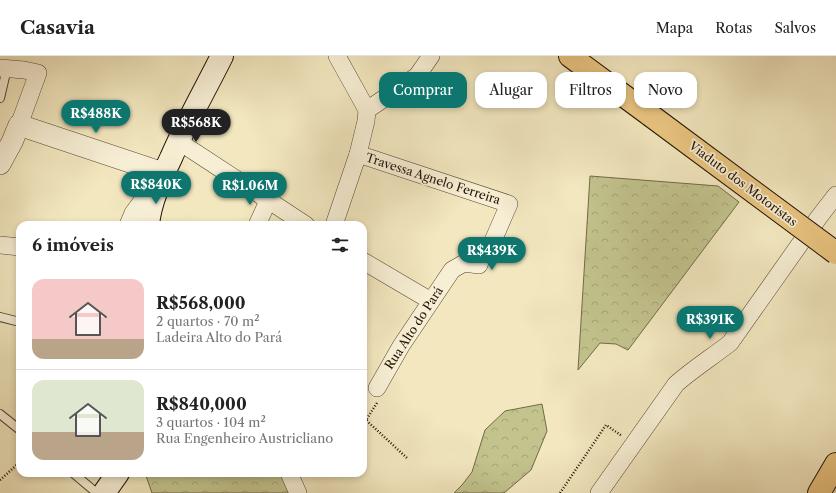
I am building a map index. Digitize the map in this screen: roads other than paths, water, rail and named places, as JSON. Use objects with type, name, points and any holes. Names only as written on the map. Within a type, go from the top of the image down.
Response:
[{"type":"main road","points":[[149,221],[152,203],[163,173],[178,140],[222,56]]},
{"type":"main road","name":"Viaduto dos Motoristas","points":[[570,56],[836,254]]},
{"type":"main road","points":[[819,493],[836,464]]},
{"type":"main road","points":[[98,491],[114,477]]},
{"type":"street","points":[[335,221],[358,154],[366,121],[367,110],[337,56]]},
{"type":"street","points":[[367,110],[417,76],[431,56]]},
{"type":"street","points":[[1,158],[12,142],[38,73],[3,68]]},
{"type":"street","points":[[19,125],[163,173],[133,213],[130,221]]},
{"type":"street","points":[[178,140],[300,221]]},
{"type":"street","name":"Travessa Agnelo Ferreira","points":[[358,154],[509,204]]},
{"type":"street","points":[[598,493],[676,384],[687,373],[712,358],[730,343],[836,195]]},
{"type":"street","points":[[259,221],[269,199]]},
{"type":"street","name":"Rua Alto do Pará","points":[[377,388],[401,346],[452,270],[458,265],[464,263],[478,265],[483,254],[489,250],[509,204]]},
{"type":"street","points":[[0,245],[16,247]]},
{"type":"street","points":[[367,263],[431,301]]},
{"type":"street","points":[[116,493],[121,477]]},
{"type":"street","points":[[291,477],[298,493]]},
{"type":"lane","points":[[0,98],[3,68]]},
{"type":"lane","points":[[0,317],[16,321]]},
{"type":"lane","points":[[0,414],[16,427]]},
{"type":"lane","points":[[79,477],[98,491]]}]
